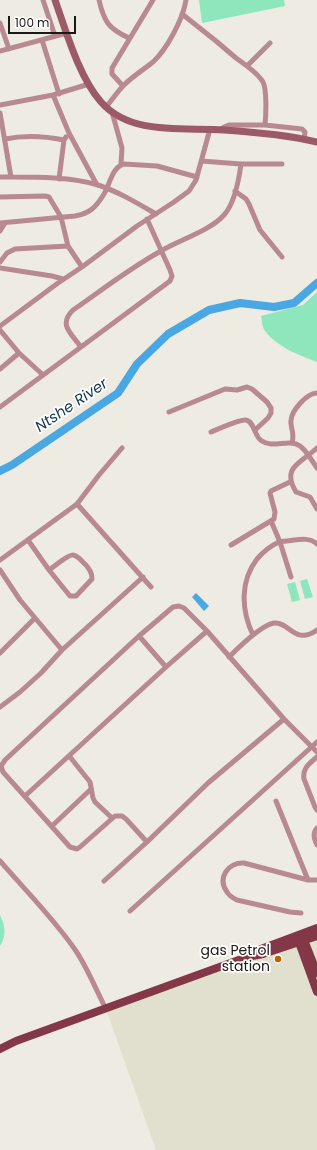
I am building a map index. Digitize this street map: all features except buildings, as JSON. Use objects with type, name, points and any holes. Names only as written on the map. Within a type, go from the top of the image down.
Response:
[{"type":"main road","points":[[247,957],[283,948],[317,928]]},
{"type":"main road","points":[[3,1047],[247,957],[261,949],[300,938],[317,937]]},
{"type":"main road","points":[[307,956],[317,937]]},
{"type":"main road","points":[[300,938],[307,956],[317,992]]},
{"type":"main road","points":[[283,948],[296,951],[307,956],[317,973]]},
{"type":"street","points":[[43,0],[54,36]]},
{"type":"street","points":[[55,0],[76,57],[89,84],[98,98],[109,110],[132,122],[149,126],[253,132],[317,142]]},
{"type":"street","points":[[99,0],[107,23],[118,33],[129,38]]},
{"type":"street","points":[[123,86],[114,76],[112,70],[129,38],[153,0]]},
{"type":"street","points":[[0,231],[3,223],[75,216],[87,212],[100,201],[115,171],[121,164],[122,148],[109,110],[123,86],[158,57],[172,35],[182,14],[186,0]]},
{"type":"street","points":[[182,14],[258,74],[264,86],[266,106],[265,125]]},
{"type":"street","points":[[0,23],[9,49]]},
{"type":"street","points":[[0,51],[67,33]]},
{"type":"street","points":[[42,40],[56,95],[69,133],[97,185]]},
{"type":"street","points":[[247,66],[270,43]]},
{"type":"street","points":[[0,105],[56,95],[89,84]]},
{"type":"street","points":[[0,114],[11,177]]},
{"type":"street","points":[[221,129],[229,125],[265,125],[302,130],[305,132],[304,140]]},
{"type":"street","points":[[0,326],[63,279],[189,191],[197,177],[210,129]]},
{"type":"street","points":[[59,178],[64,140],[69,133]]},
{"type":"street","points":[[5,139],[18,136],[36,136],[64,140]]},
{"type":"street","points":[[201,161],[241,164],[282,164]]},
{"type":"street","points":[[121,164],[157,166],[197,177]]},
{"type":"street","points":[[81,347],[66,327],[65,323],[69,314],[120,277],[161,251],[203,230],[219,220],[228,210],[239,177],[241,164]]},
{"type":"street","points":[[0,177],[59,178],[97,185],[132,200],[156,214]]},
{"type":"street","points":[[235,191],[246,199],[258,226],[282,257]]},
{"type":"street","points":[[0,197],[47,196],[51,198],[61,217],[68,246],[82,267]]},
{"type":"street","points":[[0,407],[170,281],[171,273],[148,219]]},
{"type":"street","points":[[0,262],[7,253],[15,249],[68,246]]},
{"type":"street","points":[[0,268],[63,279]]},
{"type":"street","points":[[0,330],[19,353],[43,375]]},
{"type":"street","points":[[0,369],[19,353]]},
{"type":"street","points":[[169,412],[225,389],[237,390],[247,387],[252,389],[267,402],[271,408],[271,413],[268,418],[255,430]]},
{"type":"street","points":[[292,442],[294,433],[291,421],[295,412],[308,397],[317,393]]},
{"type":"street","points":[[211,432],[245,420],[251,423],[257,436],[262,442],[271,444],[292,442],[299,445],[303,448],[317,468]]},
{"type":"street","points":[[0,560],[77,504],[122,448]]},
{"type":"street","points":[[317,448],[294,466],[290,475],[290,482],[296,492],[310,497],[317,509]]},
{"type":"street","points":[[231,545],[274,518],[275,516],[270,493],[271,491],[290,482]]},
{"type":"street","points":[[77,504],[152,587]]},
{"type":"street","points":[[271,521],[280,542],[291,577]]},
{"type":"street","points":[[253,635],[246,616],[244,600],[248,574],[253,564],[262,553],[271,546],[280,542],[304,539],[310,540],[317,544]]},
{"type":"street","points":[[28,540],[49,570],[70,596],[76,596],[92,580],[92,574],[89,569],[78,557],[73,555],[68,556],[49,570]]},
{"type":"street","points":[[0,570],[20,600],[62,650]]},
{"type":"street","points":[[0,707],[20,692],[41,673],[62,650],[143,577]]},
{"type":"street","points":[[147,842],[126,819],[115,816],[80,847],[77,849],[70,847],[3,772],[2,766],[5,760],[139,636],[173,607],[179,606],[184,608],[207,631],[284,719],[317,752]]},
{"type":"street","points":[[0,653],[34,618]]},
{"type":"street","points":[[229,657],[253,635],[270,624],[281,624],[293,633],[300,635],[311,634],[317,630]]},
{"type":"street","points":[[25,796],[70,757],[166,667],[207,631]]},
{"type":"street","points":[[139,636],[166,667]]},
{"type":"street","points":[[104,881],[147,842],[208,782],[284,719]]},
{"type":"street","points":[[130,911],[317,742]]},
{"type":"street","points":[[317,756],[305,767],[303,774],[317,810]]},
{"type":"street","points":[[70,757],[88,779],[95,802],[112,818]]},
{"type":"street","points":[[52,826],[91,789]]},
{"type":"street","points":[[276,801],[308,880]]},
{"type":"street","points":[[317,828],[314,835],[317,845]]},
{"type":"street","points":[[0,861],[54,923],[76,952],[89,973],[106,1009]]},
{"type":"street","points":[[301,913],[284,911],[237,900],[226,892],[223,880],[225,872],[230,866],[238,862],[244,862],[308,880],[317,880]]},
{"type":"shaded area","points":[[317,936],[317,1150],[156,1150],[106,1009]]},
{"type":"green space","points":[[199,0],[284,0],[285,6],[202,23]]},
{"type":"green space","points":[[317,292],[317,362],[289,350],[276,342],[264,329],[261,316],[303,305]]},
{"type":"green space","points":[[307,579],[313,597],[305,599],[300,581]]},
{"type":"green space","points":[[295,582],[300,600],[292,602],[287,584]]},
{"type":"green space","points":[[0,915],[3,923],[4,938],[0,946]]},
{"type":"water","points":[[196,593],[209,606],[204,611],[192,597]]},
{"type":"waterway","name":"Ntshe River","points":[[0,471],[12,465],[118,393],[137,364],[168,334],[209,310],[240,303],[274,307],[294,303],[317,283]]},
{"type":"place","name":"gas Petrol station","points":[[278,959]]}]
